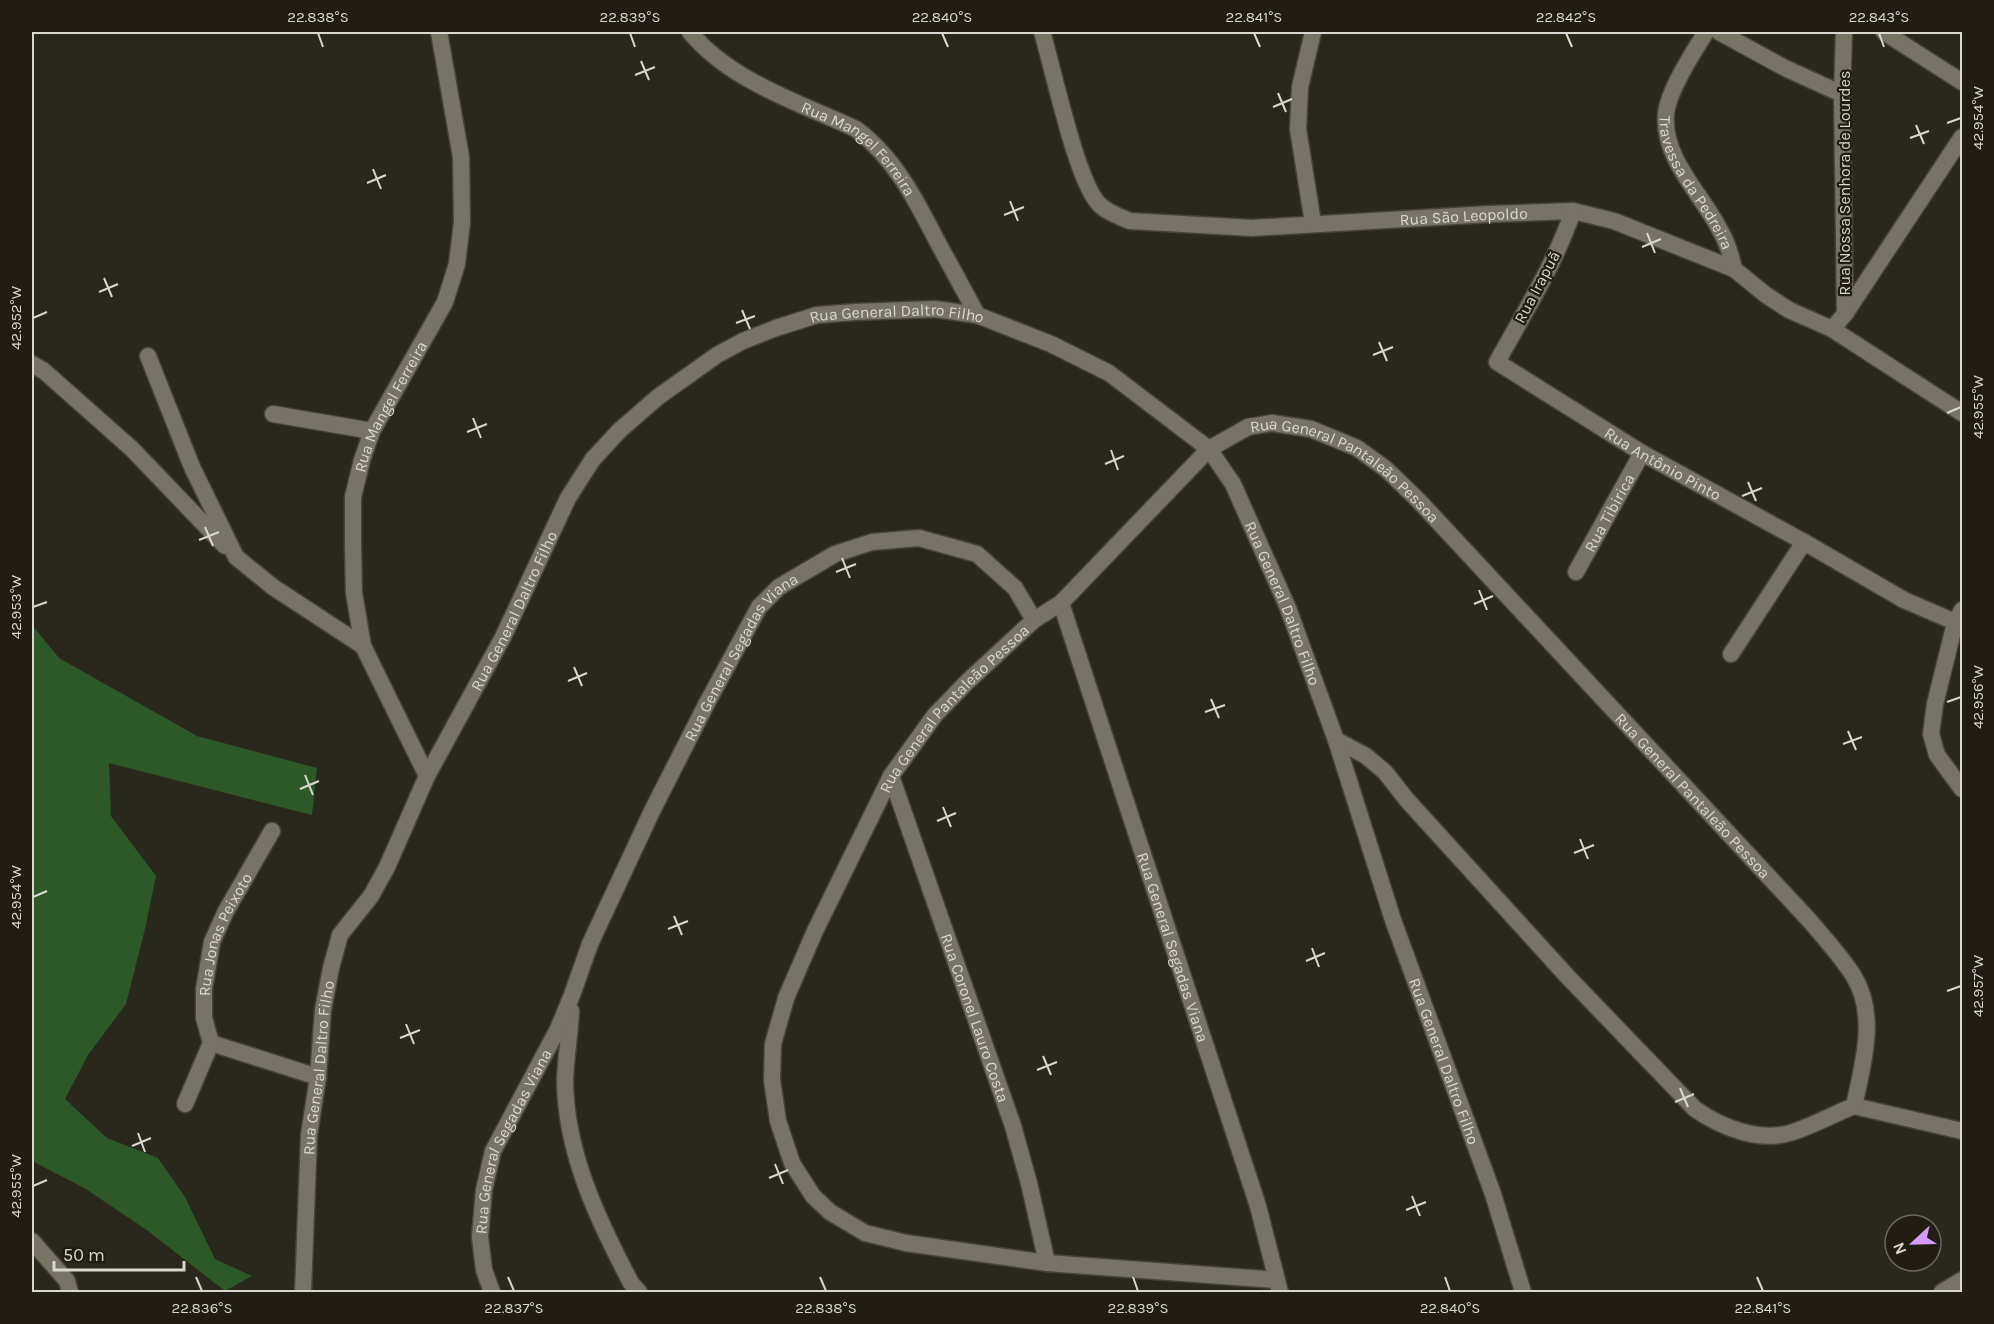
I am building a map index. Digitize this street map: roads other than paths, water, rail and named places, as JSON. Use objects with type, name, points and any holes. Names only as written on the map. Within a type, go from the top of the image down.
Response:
[{"type":"street","name":"Rua Mangel Ferreira","points":[[427,776],[363,646],[354,593],[353,497],[372,431],[445,302],[457,264],[462,222],[461,157],[439,32]]},
{"type":"street","name":"Rua Mangel Ferreira","points":[[690,32],[718,60],[748,79],[856,129],[869,138],[915,199],[977,315]]},
{"type":"street","name":"Rua São Leopoldo","points":[[1042,32],[1067,125],[1085,178],[1100,205],[1113,214],[1130,221],[1150,224],[1252,228],[1573,211],[1614,220],[1734,269],[1766,296],[1788,310],[1832,329],[1962,413]]},
{"type":"street","points":[[1313,32],[1300,87],[1298,129],[1313,224]]},
{"type":"street","name":"Travessa da Pedreira","points":[[1706,32],[1677,82],[1666,112],[1667,138],[1677,160],[1720,229],[1734,269]]},
{"type":"street","points":[[1719,32],[1785,68],[1842,94]]},
{"type":"street","name":"Rua Nossa Senhora de Lourdes","points":[[1832,329],[1845,314],[1842,94],[1844,32]]},
{"type":"street","points":[[1884,32],[1962,82]]},
{"type":"street","points":[[1845,314],[1962,137]]},
{"type":"street","name":"Rua Irapuã","points":[[1497,362],[1546,272],[1573,211]]},
{"type":"street","name":"Rua General Daltro Filho","points":[[303,1293],[309,1135],[318,1077],[323,1010],[340,935],[370,896],[387,867],[427,776],[503,637],[568,498],[593,459],[620,430],[658,397],[717,355],[743,341],[817,315],[935,309],[977,315],[1051,344],[1109,373],[1209,449],[1233,484],[1288,608],[1336,740],[1394,920],[1493,1194],[1523,1293]]},
{"type":"street","points":[[148,356],[192,467],[236,557]]},
{"type":"street","name":"Rua Antônio Pinto","points":[[1497,362],[1642,453],[1904,600],[1960,619]]},
{"type":"street","points":[[32,364],[44,371],[132,449],[236,557],[273,587],[363,646]]},
{"type":"street","points":[[273,414],[372,431]]},
{"type":"street","name":"Rua General Pantaleão Pessoa","points":[[1279,1286],[1047,1263],[906,1243],[865,1233],[830,1212],[813,1196],[792,1163],[778,1121],[772,1080],[773,1044],[786,998],[815,931],[891,776],[935,716],[968,681],[1034,620],[1061,603],[1209,449],[1248,428],[1272,423],[1311,429],[1358,448],[1386,469],[1419,501],[1810,921],[1854,977],[1863,1002],[1868,1028],[1854,1106]]},
{"type":"street","name":"Rua Tibirica","points":[[1576,572],[1642,453]]},
{"type":"street","name":"Rua General Segadas Viana","points":[[492,1293],[484,1270],[480,1237],[484,1190],[493,1151],[558,1029],[590,944],[652,811],[707,702],[759,607],[779,586],[835,554],[872,542],[919,538],[977,554],[1015,588],[1034,620]]},
{"type":"street","points":[[1731,654],[1804,542]]},
{"type":"street","name":"Rua General Segadas Viana","points":[[1061,603],[1258,1206],[1279,1286]]},
{"type":"street","points":[[1960,619],[1935,704],[1930,734],[1937,755],[1962,789]]},
{"type":"street","points":[[1336,740],[1366,756],[1385,772],[1407,800],[1567,976],[1695,1109],[1712,1120],[1745,1132],[1773,1136],[1792,1132],[1854,1106],[1962,1131]]},
{"type":"street","name":"Rua Coronel Lauro Costa","points":[[891,776],[1014,1126],[1047,1263]]},
{"type":"street","name":"Rua Jonas Peixoto","points":[[211,1043],[204,1018],[204,989],[212,942],[226,911],[272,831]]},
{"type":"street","name":"Rua General Segadas Viana","points":[[572,995],[565,1080],[574,1146],[590,1199],[631,1283],[639,1293]]},
{"type":"street","points":[[185,1104],[211,1043],[318,1077]]},
{"type":"street","points":[[32,1241],[67,1281],[70,1293]]},
{"type":"street","points":[[1511,1293],[1514,1263]]},
{"type":"street","points":[[1942,1293],[1962,1280]]}]
